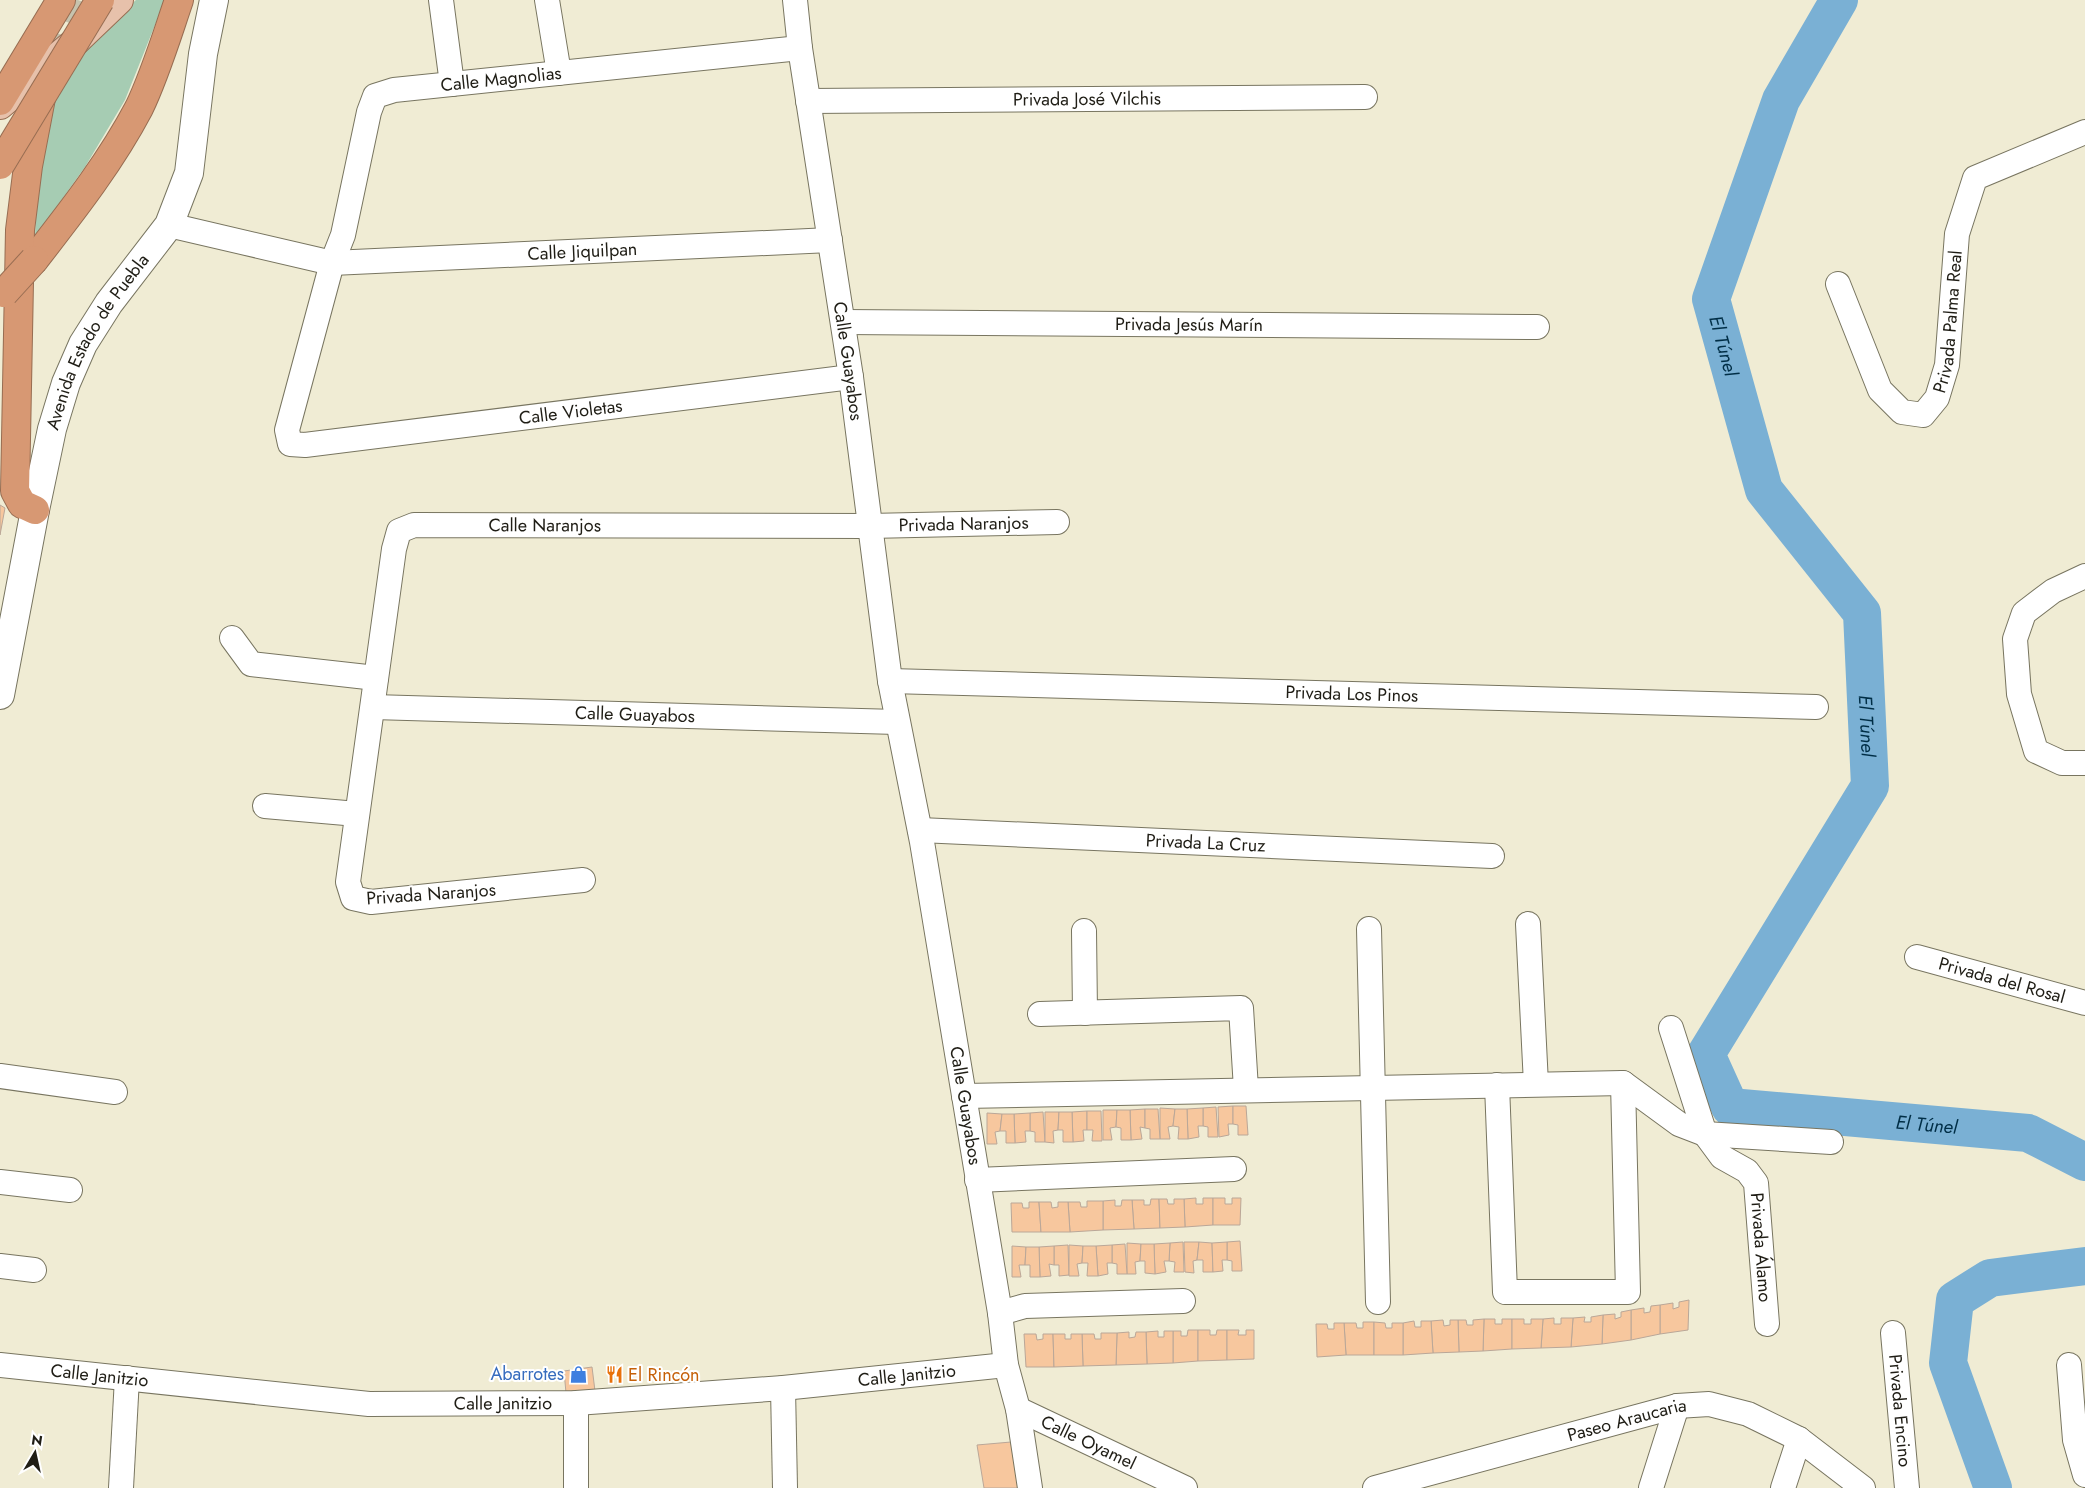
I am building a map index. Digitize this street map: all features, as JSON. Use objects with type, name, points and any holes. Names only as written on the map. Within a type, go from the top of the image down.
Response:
[{"type":"highway","points":[[0,103],[61,0]]},
{"type":"highway","points":[[0,164],[100,0]]},
{"type":"highway","points":[[2,296],[34,260],[114,152],[143,97],[179,0]]},
{"type":"highway","points":[[0,164],[46,82],[28,166],[20,230],[15,491],[22,504],[35,510]]},
{"type":"main road","points":[[0,103],[74,42],[119,0]]},
{"type":"street","name":"Avenida Estado de Puebla","points":[[0,695],[52,429],[66,383],[83,344],[109,303],[169,224],[189,173],[203,54],[214,0]]},
{"type":"street","points":[[441,0],[452,84]]},
{"type":"street","points":[[547,0],[559,73]]},
{"type":"street","name":"Calle Guayabos","points":[[795,0],[800,48],[851,377],[890,681],[920,830],[1000,1313],[1006,1365],[1018,1409],[1030,1488]]},
{"type":"street","name":"Calle Magnolias","points":[[332,263],[343,235],[369,112],[375,96],[394,90],[800,48]]},
{"type":"street","name":"Privada José Vilchis","points":[[808,101],[1365,97]]},
{"type":"street","name":"Privada Palma Real","points":[[1838,284],[1880,390],[1902,412],[1923,415],[1937,398],[1947,365],[1957,234],[1975,178],[2085,132]]},
{"type":"street","name":"Calle Jiquilpan","points":[[169,224],[332,263],[830,240]]},
{"type":"street","name":"Calle Violetas","points":[[332,263],[287,430],[290,444],[305,445],[851,377]]},
{"type":"street","name":"Privada Jesús Marín","points":[[843,322],[1537,327]]},
{"type":"street","name":"Privada Naranjos","points":[[869,526],[1058,522]]},
{"type":"street","name":"Calle Naranjos","points":[[373,707],[394,548],[399,531],[414,525],[869,526]]},
{"type":"street","points":[[2085,576],[2052,590],[2024,613],[2015,639],[2019,694],[2036,750],[2062,764],[2085,763]]},
{"type":"street","points":[[232,638],[251,664],[376,678]]},
{"type":"street","name":"Privada Los Pinos","points":[[890,681],[1816,707]]},
{"type":"street","name":"Calle Guayabos","points":[[373,707],[897,722]]},
{"type":"street","name":"Privada Naranjos","points":[[373,707],[348,882],[353,898],[371,902],[583,880]]},
{"type":"street","points":[[265,806],[357,814]]},
{"type":"street","name":"Privada La Cruz","points":[[920,830],[1492,856]]},
{"type":"street","points":[[1528,924],[1536,1084]]},
{"type":"street","points":[[1369,929],[1378,1302]]},
{"type":"street","points":[[1084,931],[1085,1013]]},
{"type":"street","name":"Privada del Rosal","points":[[1917,957],[2085,1003]]},
{"type":"street","points":[[1040,1014],[1241,1008],[1246,1089]]},
{"type":"street","name":"Privada Álamo","points":[[1670,1028],[1706,1134],[1722,1157],[1747,1171],[1756,1183],[1767,1324]]},
{"type":"street","points":[[0,1076],[115,1092]]},
{"type":"street","points":[[964,1096],[1623,1083],[1678,1124],[1706,1134],[1832,1142]]},
{"type":"street","points":[[1497,1085],[1505,1292],[1628,1292],[1623,1083]]},
{"type":"street","points":[[977,1180],[1234,1169]]},
{"type":"street","points":[[0,1182],[70,1190]]},
{"type":"street","points":[[0,1266],[34,1270]]},
{"type":"street","points":[[1000,1313],[1025,1306],[1183,1301]]},
{"type":"street","name":"Privada Encino","points":[[1893,1333],[1907,1488]]},
{"type":"street","name":"Calle Janitzio","points":[[0,1365],[369,1404],[576,1403],[783,1388],[1006,1365]]},
{"type":"street","points":[[2069,1365],[2075,1440],[2085,1475]]},
{"type":"street","points":[[120,1488],[127,1378]]},
{"type":"street","points":[[783,1388],[785,1488]]},
{"type":"street","points":[[576,1403],[576,1488]]},
{"type":"street","name":"Paseo Araucaria","points":[[1375,1488],[1677,1406],[1709,1404],[1748,1414],[1798,1439],[1864,1488]]},
{"type":"street","points":[[1651,1488],[1677,1406]]},
{"type":"street","name":"Calle Oyamel","points":[[1018,1409],[1185,1488]]},
{"type":"street","points":[[1783,1488],[1798,1439]]},
{"type":"green space","points":[[136,0],[165,0],[125,100],[85,167],[35,237],[36,208],[45,146],[59,76],[101,31]]},
{"type":"building","points":[[0,505],[5,508],[0,535]]},
{"type":"building","points":[[1233,1106],[1233,1124],[1228,1124],[1229,1135],[1219,1137],[1218,1107]]},
{"type":"building","points":[[1233,1106],[1246,1106],[1248,1135],[1238,1135],[1238,1125],[1233,1124]]},
{"type":"building","points":[[1216,1107],[1218,1137],[1208,1137],[1208,1127],[1203,1126],[1203,1108]]},
{"type":"building","points":[[1160,1108],[1175,1109],[1173,1126],[1168,1127],[1170,1139],[1160,1139]]},
{"type":"building","points":[[1203,1108],[1203,1126],[1198,1126],[1199,1137],[1188,1139],[1187,1109]]},
{"type":"building","points":[[1145,1109],[1145,1128],[1140,1127],[1142,1139],[1131,1140],[1130,1110]]},
{"type":"building","points":[[1145,1109],[1158,1109],[1160,1139],[1150,1139],[1150,1129],[1145,1128]]},
{"type":"building","points":[[1175,1109],[1187,1109],[1188,1139],[1178,1139],[1179,1127],[1173,1126]]},
{"type":"building","points":[[1103,1110],[1117,1110],[1116,1127],[1110,1128],[1112,1140],[1103,1140]]},
{"type":"building","points":[[1117,1110],[1130,1110],[1131,1140],[1121,1140],[1121,1128],[1116,1127]]},
{"type":"building","points":[[1087,1111],[1087,1130],[1083,1130],[1084,1141],[1073,1142],[1072,1112]]},
{"type":"building","points":[[1087,1111],[1101,1111],[1102,1141],[1092,1141],[1093,1130],[1087,1130]]},
{"type":"building","points":[[1043,1112],[1045,1142],[1035,1142],[1035,1132],[1030,1131],[1030,1113]]},
{"type":"building","points":[[1045,1112],[1059,1112],[1058,1130],[1053,1131],[1054,1143],[1045,1142]]},
{"type":"building","points":[[1059,1112],[1072,1112],[1073,1142],[1063,1142],[1063,1130],[1058,1130]]},
{"type":"building","points":[[987,1113],[1002,1114],[1000,1131],[995,1132],[997,1144],[987,1144]]},
{"type":"building","points":[[1030,1113],[1030,1131],[1025,1131],[1026,1142],[1015,1143],[1014,1114]]},
{"type":"building","points":[[1002,1114],[1014,1114],[1015,1143],[1006,1143],[1006,1131],[1000,1131]]},
{"type":"building","points":[[1196,1198],[1196,1204],[1203,1204],[1203,1198],[1213,1198],[1213,1225],[1185,1227],[1184,1199]]},
{"type":"building","points":[[1213,1198],[1225,1198],[1225,1204],[1232,1204],[1232,1198],[1241,1198],[1240,1225],[1213,1225]]},
{"type":"building","points":[[1151,1199],[1159,1199],[1160,1228],[1134,1229],[1132,1200],[1144,1200],[1144,1205],[1150,1205]]},
{"type":"building","points":[[1159,1199],[1167,1199],[1168,1204],[1174,1204],[1174,1199],[1184,1199],[1185,1227],[1160,1228]]},
{"type":"building","points":[[1115,1200],[1115,1206],[1121,1206],[1122,1200],[1132,1200],[1134,1229],[1103,1230],[1103,1201]]},
{"type":"building","points":[[1087,1201],[1103,1201],[1103,1230],[1070,1232],[1068,1202],[1080,1202],[1081,1207],[1087,1207]]},
{"type":"building","points":[[1029,1202],[1039,1202],[1041,1232],[1012,1232],[1011,1203],[1022,1203],[1023,1208],[1029,1208]]},
{"type":"building","points":[[1039,1202],[1051,1202],[1052,1208],[1058,1207],[1058,1202],[1068,1202],[1070,1232],[1041,1232]]},
{"type":"building","points":[[1240,1241],[1242,1271],[1232,1271],[1232,1261],[1227,1260],[1227,1242]]},
{"type":"building","points":[[1183,1242],[1184,1272],[1174,1272],[1175,1262],[1169,1261],[1170,1243]]},
{"type":"building","points":[[1184,1242],[1199,1242],[1197,1260],[1193,1261],[1194,1273],[1185,1272]]},
{"type":"building","points":[[1199,1242],[1212,1243],[1213,1272],[1203,1272],[1203,1260],[1197,1260]]},
{"type":"building","points":[[1227,1242],[1227,1260],[1222,1260],[1223,1271],[1213,1272],[1212,1243]]},
{"type":"building","points":[[1127,1243],[1141,1244],[1140,1261],[1135,1262],[1136,1274],[1127,1274]]},
{"type":"building","points":[[1170,1243],[1169,1261],[1164,1261],[1166,1272],[1155,1274],[1154,1244]]},
{"type":"building","points":[[1125,1244],[1127,1274],[1117,1274],[1117,1264],[1112,1263],[1112,1245]]},
{"type":"building","points":[[1141,1244],[1154,1244],[1155,1274],[1145,1273],[1145,1261],[1140,1261]]},
{"type":"building","points":[[1068,1245],[1069,1275],[1059,1276],[1059,1265],[1054,1265],[1054,1246]]},
{"type":"building","points":[[1069,1245],[1083,1246],[1082,1263],[1077,1264],[1079,1276],[1069,1276]]},
{"type":"building","points":[[1112,1245],[1112,1263],[1107,1263],[1108,1274],[1098,1276],[1096,1246]]},
{"type":"building","points":[[1012,1246],[1026,1247],[1025,1265],[1019,1265],[1021,1277],[1012,1277]]},
{"type":"building","points":[[1054,1246],[1054,1265],[1049,1264],[1051,1276],[1040,1277],[1039,1247]]},
{"type":"building","points":[[1083,1246],[1096,1246],[1098,1276],[1087,1276],[1088,1263],[1082,1263]]},
{"type":"building","points":[[1026,1247],[1039,1247],[1040,1277],[1030,1277],[1030,1265],[1025,1265]]},
{"type":"building","points":[[1689,1300],[1688,1330],[1660,1334],[1660,1305],[1673,1303],[1673,1309],[1679,1307],[1679,1302]]},
{"type":"building","points":[[1660,1305],[1660,1334],[1631,1340],[1631,1310],[1644,1308],[1644,1313],[1650,1312],[1651,1306]]},
{"type":"building","points":[[1631,1310],[1631,1340],[1602,1344],[1603,1315],[1615,1314],[1615,1319],[1621,1317],[1621,1312]]},
{"type":"building","points":[[1603,1315],[1602,1344],[1571,1347],[1573,1318],[1585,1317],[1584,1322],[1591,1322],[1591,1317]]},
{"type":"building","points":[[1554,1318],[1554,1324],[1561,1324],[1561,1318],[1573,1318],[1571,1347],[1541,1348],[1543,1319]]},
{"type":"building","points":[[1484,1319],[1495,1319],[1495,1324],[1502,1324],[1502,1319],[1512,1319],[1512,1349],[1483,1351]]},
{"type":"building","points":[[1484,1319],[1483,1351],[1459,1352],[1458,1320],[1466,1320],[1467,1325],[1473,1325],[1473,1320]]},
{"type":"building","points":[[1512,1319],[1524,1319],[1524,1324],[1531,1324],[1531,1319],[1543,1319],[1541,1348],[1512,1349]]},
{"type":"building","points":[[1443,1320],[1444,1326],[1450,1325],[1450,1320],[1458,1320],[1459,1352],[1433,1353],[1431,1321]]},
{"type":"building","points":[[1414,1321],[1415,1327],[1421,1327],[1421,1321],[1431,1321],[1433,1353],[1403,1355],[1403,1323]]},
{"type":"building","points":[[1363,1322],[1374,1322],[1374,1355],[1346,1355],[1344,1323],[1356,1323],[1357,1328],[1363,1328]]},
{"type":"building","points":[[1374,1322],[1385,1323],[1386,1328],[1392,1328],[1392,1323],[1403,1323],[1403,1355],[1374,1355]]},
{"type":"building","points":[[1334,1323],[1344,1323],[1346,1355],[1317,1357],[1316,1324],[1327,1324],[1328,1329],[1334,1329]]},
{"type":"building","points":[[1188,1330],[1198,1330],[1198,1361],[1173,1363],[1173,1331],[1181,1331],[1181,1336],[1187,1336]]},
{"type":"building","points":[[1198,1330],[1210,1330],[1210,1335],[1216,1335],[1217,1330],[1227,1330],[1227,1360],[1198,1361]]},
{"type":"building","points":[[1227,1330],[1239,1330],[1238,1335],[1246,1335],[1246,1330],[1254,1330],[1254,1359],[1227,1360]]},
{"type":"building","points":[[1158,1331],[1158,1337],[1164,1337],[1164,1331],[1173,1331],[1173,1363],[1147,1364],[1146,1332]]},
{"type":"building","points":[[1129,1332],[1129,1338],[1135,1337],[1136,1332],[1146,1332],[1147,1364],[1116,1365],[1117,1333]]},
{"type":"building","points":[[1101,1333],[1117,1333],[1116,1365],[1083,1366],[1082,1334],[1094,1334],[1095,1339],[1101,1339]]},
{"type":"building","points":[[1024,1334],[1036,1334],[1037,1340],[1043,1339],[1043,1334],[1053,1334],[1054,1367],[1026,1367]]},
{"type":"building","points":[[1053,1334],[1065,1334],[1065,1339],[1071,1339],[1071,1334],[1082,1334],[1083,1366],[1054,1367]]},
{"type":"building","points":[[592,1367],[595,1391],[566,1393],[564,1371]]},
{"type":"building","points":[[1011,1442],[1018,1488],[984,1488],[977,1445]]},
{"type":"waterway","name":"El Túnel","points":[[1839,0],[1781,100],[1711,299],[1764,490],[1862,613],[1870,786],[1706,1054],[1730,1107],[2028,1133],[2085,1162]]},
{"type":"waterway","name":"El Túnel","points":[[1993,1488],[1948,1363],[1955,1300],[1990,1278],[2085,1266]]},
{"type":"tunnel","points":[[54,62],[78,0]]},
{"type":"place","name":"Abarrotes","points":[[578,1374]]},
{"type":"place","name":"El Rincón","points":[[614,1375]]}]
